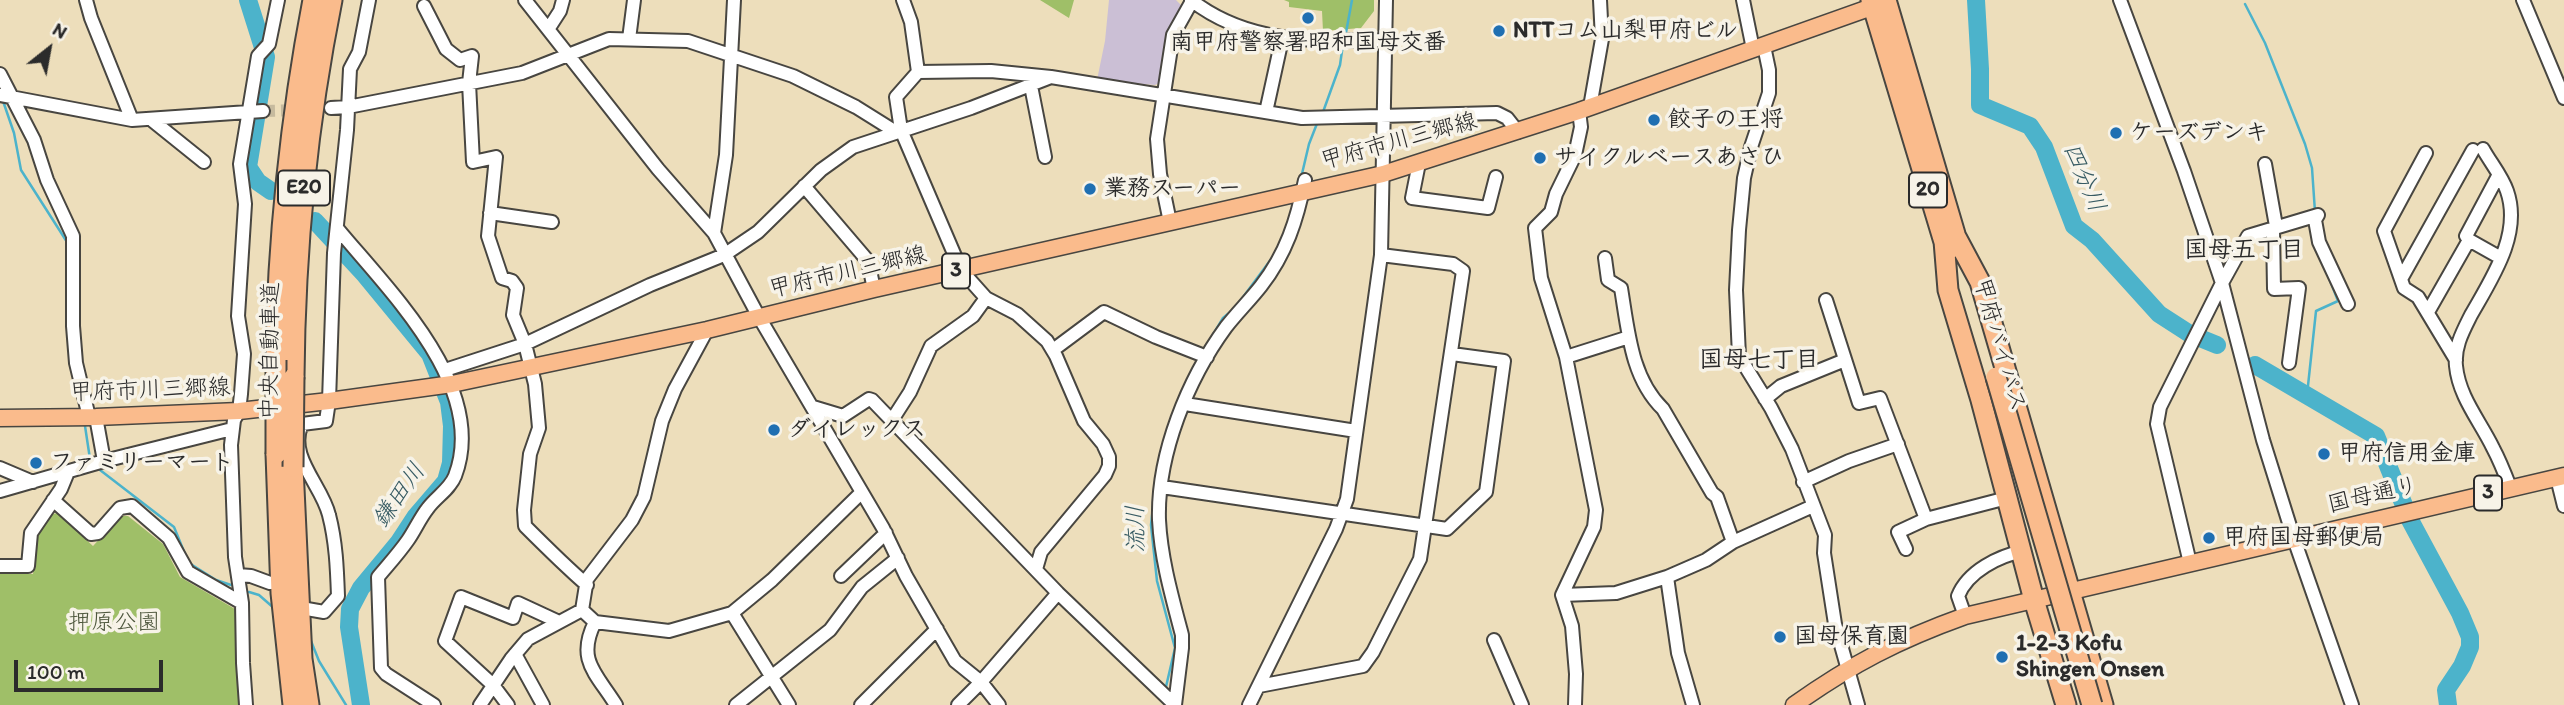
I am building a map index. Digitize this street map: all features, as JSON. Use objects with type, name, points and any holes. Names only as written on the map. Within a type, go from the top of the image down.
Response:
[{"type":"highway","name":"中央自動車道","points":[[309,705],[275,588],[276,360],[288,177],[313,0]]},
{"type":"highway","name":"中央自動車道","points":[[293,705],[295,663],[303,608],[293,467],[297,271],[314,98],[332,0]]},
{"type":"highway","name":"甲府バイパス","points":[[1882,2],[1990,379],[2079,705]]},
{"type":"highway","points":[[1950,239],[1948,290],[2066,705]]},
{"type":"highway","points":[[1950,239],[1979,282],[2103,705]]},
{"type":"highway","name":"甲府バイパス","points":[[1990,379],[2092,705]]},
{"type":"main road","name":"甲府市川三郷線","points":[[0,418],[239,411],[329,401],[449,377],[532,368],[707,330],[1170,222],[1304,186],[1383,174],[1585,109],[1882,2]]},
{"type":"main road","name":"国母通り","points":[[2070,593],[2560,477]]},
{"type":"main road","name":"3","points":[[1794,705],[1876,652],[1965,616],[2070,593]]},
{"type":"street","points":[[86,0],[90,18],[132,120]]},
{"type":"street","points":[[246,705],[242,603],[235,558],[232,429],[239,411],[244,354],[238,316],[245,204],[240,164],[258,56],[269,44],[278,0]]},
{"type":"street","points":[[303,608],[324,612],[338,596],[336,546],[328,510],[302,463],[299,430],[302,424],[326,421],[334,253],[350,69],[359,52],[369,0]]},
{"type":"street","points":[[525,0],[650,159],[714,233],[759,317],[886,533],[955,661],[981,682],[999,705]]},
{"type":"street","points":[[549,28],[562,0]]},
{"type":"street","points":[[629,39],[634,0]]},
{"type":"street","points":[[714,233],[726,155],[734,0]]},
{"type":"street","points":[[902,0],[911,22],[918,72]]},
{"type":"street","points":[[1249,705],[1343,513],[1381,255],[1386,0]]},
{"type":"street","points":[[1575,705],[1572,626],[1562,595],[1594,527],[1597,510],[1566,357],[1541,278],[1535,228],[1551,212],[1556,194],[1575,155],[1602,39],[1600,0]]},
{"type":"street","points":[[1743,0],[1758,48],[1769,70],[1769,93],[1744,178],[1736,290],[1739,356],[1792,449],[1825,535],[1824,553],[1835,624],[1858,705]]},
{"type":"street","points":[[2120,0],[2184,171],[2222,283],[2263,440],[2294,539],[2352,705]]},
{"type":"street","points":[[2523,0],[2564,99]]},
{"type":"street","points":[[1170,222],[1160,174],[1157,139],[1172,35],[1192,1],[1241,27],[1282,39],[1384,40]]},
{"type":"street","points":[[424,6],[446,49],[460,60],[472,56],[469,83],[473,162],[496,158],[488,236],[502,278],[513,281],[517,288],[513,316],[532,368],[539,428],[530,454],[524,509],[525,526],[549,547],[557,559],[587,584]]},
{"type":"street","points":[[331,108],[523,73],[609,39],[688,41],[793,76],[898,131]]},
{"type":"street","points":[[1266,112],[1282,39]]},
{"type":"street","points":[[1036,569],[1041,552],[1098,484],[1109,466],[1109,457],[1103,444],[1084,421],[1047,341],[1017,314],[986,298],[961,270],[898,131],[896,97],[918,72],[991,71],[1051,77],[1302,118],[1497,113],[1507,118],[1518,132]]},
{"type":"street","points":[[0,74],[6,96],[34,140],[47,180],[73,236],[73,326],[76,363],[104,461]]},
{"type":"street","points":[[449,377],[650,285],[724,255],[758,232],[821,170],[853,148],[971,108],[1051,77]]},
{"type":"street","points":[[1031,86],[1045,157]]},
{"type":"street","points":[[6,96],[132,120],[153,121],[263,111]]},
{"type":"street","points":[[153,121],[204,162]]},
{"type":"street","points":[[2401,279],[2478,149],[2507,190],[2512,212],[2501,258],[2463,332],[2456,360]]},
{"type":"street","points":[[2426,153],[2384,231],[2404,288],[2418,297],[2456,360],[2464,397],[2493,448],[2510,488]]},
{"type":"street","points":[[1419,163],[1412,198],[1489,208],[1496,177]]},
{"type":"street","points":[[2265,164],[2274,228],[2274,289],[2299,288],[2289,363]]},
{"type":"street","points":[[2498,176],[2466,236],[2501,258]]},
{"type":"street","points":[[804,186],[868,261],[874,289]]},
{"type":"street","points":[[1173,704],[1182,635],[1161,541],[1159,517],[1167,455],[1185,404],[1207,357],[1226,327],[1261,286],[1284,252],[1304,186]]},
{"type":"street","points":[[491,213],[552,222]]},
{"type":"street","points":[[2190,563],[2157,424],[2160,407],[2248,236],[2318,215],[2315,220],[2319,242],[2348,304]]},
{"type":"street","points":[[336,229],[396,299],[449,377],[458,403],[462,432],[454,478],[429,507],[407,541],[378,577],[382,668],[386,674],[427,703]]},
{"type":"street","points":[[2428,312],[2469,240]]},
{"type":"street","points":[[1259,686],[1356,668],[1368,662],[1420,559],[1463,271],[1453,264],[1381,255]]},
{"type":"street","points":[[1605,258],[1608,280],[1621,288],[1629,337],[1641,380],[1652,398],[1663,409],[1712,493],[1717,497],[1733,542]]},
{"type":"street","points":[[892,420],[931,346],[973,316],[986,298]]},
{"type":"street","points":[[1826,300],[1859,403],[1880,398],[1926,519]]},
{"type":"street","points":[[1053,351],[1104,312],[1207,357]]},
{"type":"street","points":[[582,610],[587,579],[632,520],[644,497],[662,421],[675,389],[707,330]]},
{"type":"street","points":[[1566,357],[1629,337]]},
{"type":"street","points":[[1162,487],[1447,528],[1486,492],[1504,361],[1452,354]]},
{"type":"street","points":[[1765,399],[1781,386],[1845,360]]},
{"type":"street","points":[[813,407],[844,416],[869,399],[1058,593],[1173,704]]},
{"type":"street","points":[[1185,404],[1356,431]]},
{"type":"street","points":[[0,491],[104,461],[232,429]]},
{"type":"street","points":[[1803,482],[1849,461],[1898,444]]},
{"type":"street","points":[[0,468],[33,482]]},
{"type":"street","points":[[0,566],[28,566],[30,533],[61,489],[68,472]]},
{"type":"street","points":[[2560,477],[2564,506]]},
{"type":"street","points":[[582,610],[595,622],[669,631],[732,613],[772,580],[862,493]]},
{"type":"street","points":[[1906,548],[1898,532],[1926,519],[2007,498]]},
{"type":"street","points":[[53,500],[91,534],[99,533],[120,508],[132,506],[169,538],[188,572],[242,603]]},
{"type":"street","points":[[1562,595],[1616,593],[1667,577],[1706,561],[1733,542],[1813,506]]},
{"type":"street","points":[[841,576],[886,533]]},
{"type":"street","points":[[1965,616],[1958,596],[1961,589],[1976,574],[2003,555],[2023,551]]},
{"type":"street","points":[[736,705],[830,630],[862,587],[898,558]]},
{"type":"street","points":[[238,575],[251,576],[275,588]]},
{"type":"street","points":[[1667,577],[1678,653],[1693,705]]},
{"type":"street","points":[[958,705],[1058,593]]},
{"type":"street","points":[[508,705],[493,685],[445,641],[461,597],[513,618],[518,603],[559,622]]},
{"type":"street","points":[[480,705],[528,639],[582,610]]},
{"type":"street","points":[[732,613],[789,705]]},
{"type":"street","points":[[595,622],[587,639],[586,658],[616,705]]},
{"type":"street","points":[[861,705],[937,629]]},
{"type":"street","points":[[1494,640],[1522,705]]},
{"type":"street","points":[[515,654],[542,705]]},
{"type":"shaded area","points":[[1109,0],[1176,0],[1181,5],[1181,10],[1169,29],[1159,83],[1155,85],[1097,80],[1105,41]]},
{"type":"green space","points":[[1040,0],[1074,0],[1069,18]]},
{"type":"green space","points":[[1284,0],[1374,0],[1374,11],[1361,28],[1323,31],[1322,11],[1289,7],[1289,2]]},
{"type":"green space","name":"押原公園","points":[[57,513],[93,546],[121,516],[128,516],[163,544],[180,577],[235,609],[241,705],[0,705],[0,573],[33,574],[36,538],[50,515]]},
{"type":"waterway","name":"鎌田川","points":[[248,0],[266,57],[248,167],[258,182],[271,191]]},
{"type":"waterway","name":"流川","points":[[1345,38],[1352,0]]},
{"type":"waterway","name":"四分川","points":[[1976,0],[1980,105],[2030,126],[2044,147],[2074,226],[2092,240],[2159,314],[2190,334],[2217,345]]},
{"type":"waterway","points":[[2245,4],[2265,43],[2305,144],[2312,168],[2315,212]]},
{"type":"waterway","name":"流川","points":[[1323,112],[1340,65],[1343,44]]},
{"type":"waterway","points":[[3,101],[14,133],[21,170],[67,242]]},
{"type":"waterway","name":"流川","points":[[1301,178],[1318,121]]},
{"type":"waterway","name":"鎌田川","points":[[315,221],[365,275],[430,354],[449,402],[452,426],[451,463],[446,481],[361,588],[350,609],[349,627],[361,705]]},
{"type":"waterway","name":"流川","points":[[1205,348],[1223,318],[1235,308],[1272,258]]},
{"type":"waterway","points":[[2307,395],[2316,311],[2338,301],[2328,275]]},
{"type":"waterway","name":"四分川","points":[[2255,365],[2376,436],[2410,520],[2470,637],[2470,647],[2462,666],[2446,690],[2448,705]]},
{"type":"waterway","points":[[85,426],[90,459]]},
{"type":"waterway","points":[[100,470],[174,527],[185,554]]},
{"type":"waterway","name":"流川","points":[[1155,485],[1157,471]]},
{"type":"waterway","name":"流川","points":[[1154,498],[1151,525],[1157,581],[1175,648],[1165,691]]},
{"type":"waterway","points":[[189,563],[216,580],[231,585]]},
{"type":"waterway","points":[[249,592],[259,595],[275,609]]},
{"type":"waterway","points":[[311,641],[319,661],[346,705]]},
{"type":"tunnel","points":[[263,111],[301,110]]},
{"type":"place","name":"南甲府警察署昭和国母交番","points":[[1308,18]]},
{"type":"place","name":"NTTコム山梨甲府ビル","points":[[1499,31]]},
{"type":"place","name":"餃子の王将","points":[[1654,120]]},
{"type":"place","name":"ケーズデンキ","points":[[2116,133]]},
{"type":"place","name":"サイクルベースあさひ","points":[[1540,158]]},
{"type":"place","name":"業務スーパー","points":[[1090,189]]},
{"type":"place","name":"ダイレックス","points":[[774,430]]},
{"type":"place","name":"甲府信用金庫","points":[[2324,454]]},
{"type":"place","name":"ファミリーマート","points":[[36,463]]},
{"type":"place","name":"甲府国母郵便局","points":[[2209,538]]},
{"type":"place","name":"国母保育園","points":[[1780,637]]},
{"type":"place","name":"1-2-3 Kofu Shingen Onsen","points":[[2002,657]]},
{"type":"district","name":"国母五丁目","points":[[2244,251]]},
{"type":"district","name":"国母七丁目","points":[[1759,361]]}]
